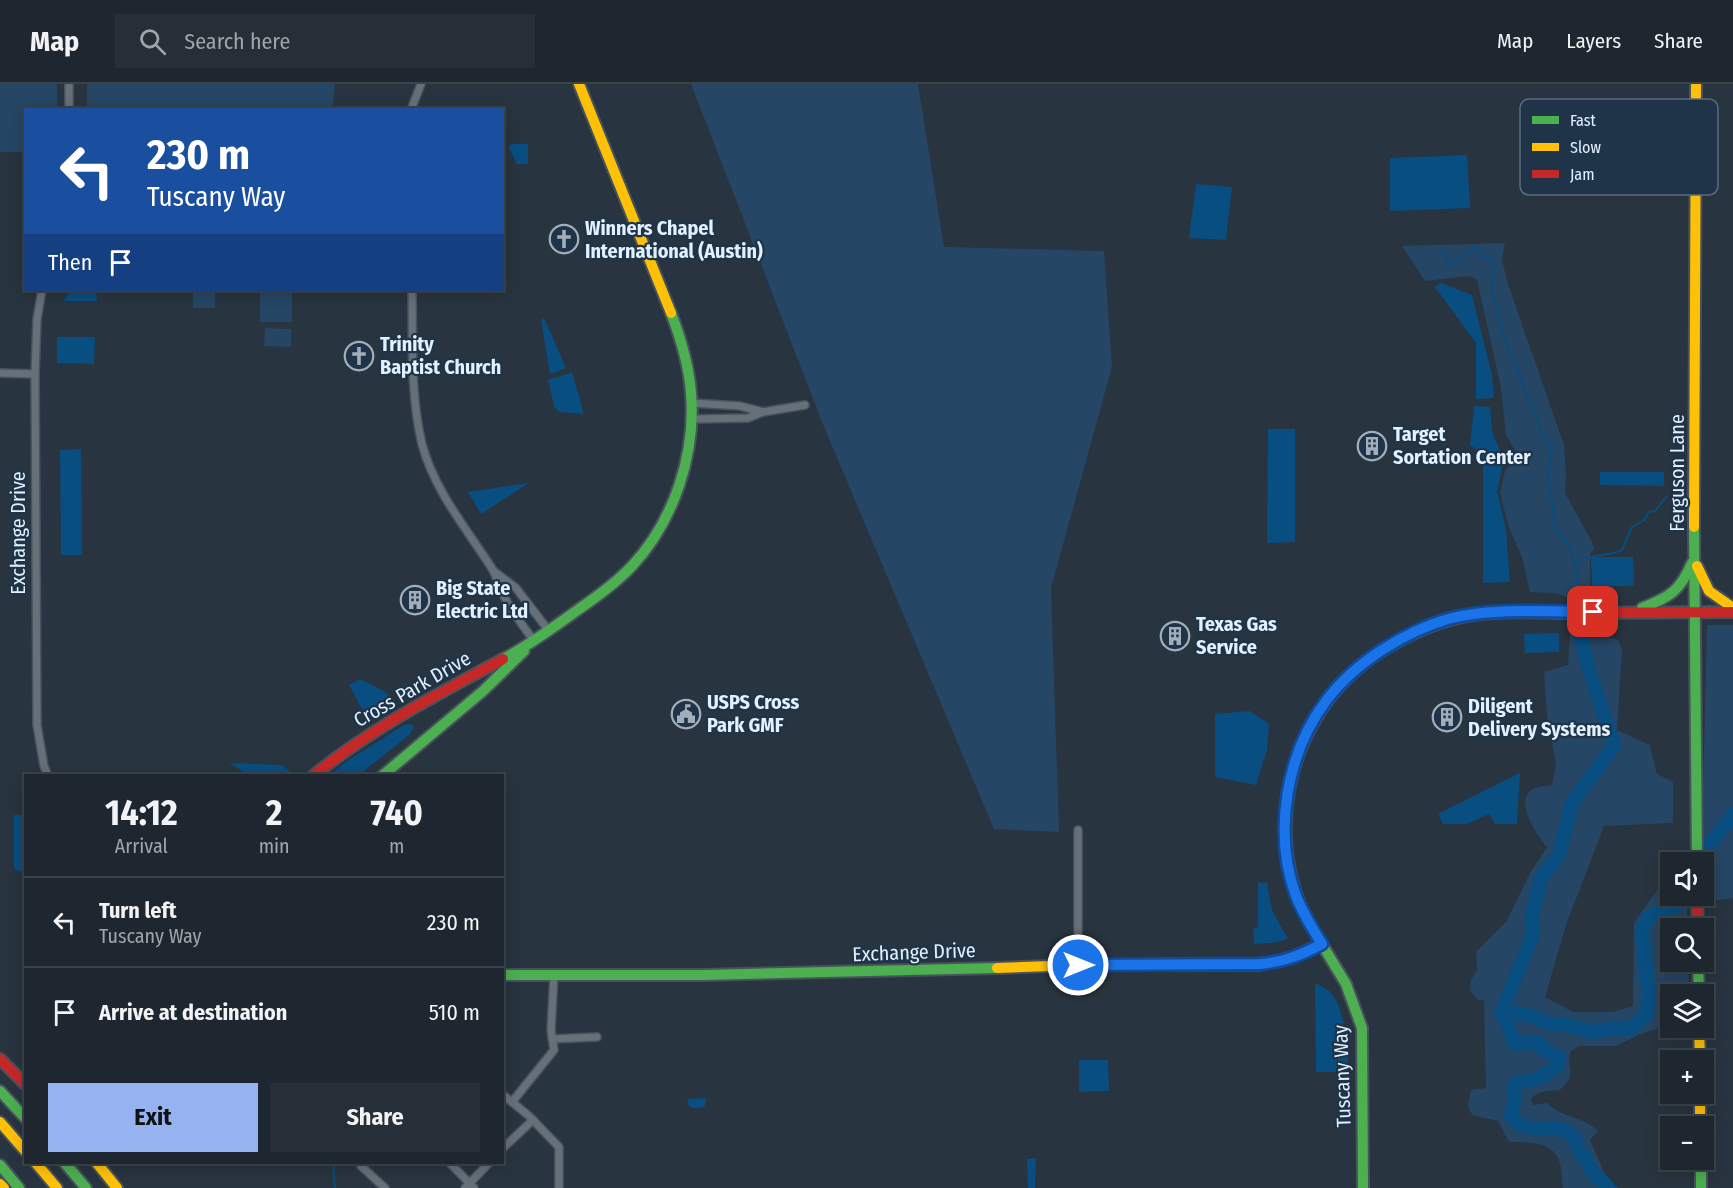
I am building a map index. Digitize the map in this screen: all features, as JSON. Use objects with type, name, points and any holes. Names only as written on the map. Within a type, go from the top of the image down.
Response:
[{"type":"main road","name":"Cross Park Drive","points":[[315,774],[334,757],[363,737],[534,641],[611,586],[647,546],[672,506],[681,484],[689,454],[692,419],[687,363],[579,84]]},
{"type":"main road","name":"Ferguson Lane","points":[[1696,84],[1696,99]]},
{"type":"main road","name":"Ferguson Lane","points":[[1696,195],[1694,611],[1697,852]]},
{"type":"main road","points":[[1694,557],[1703,582],[1709,591],[1733,610]]},
{"type":"main road","points":[[1634,611],[1664,599],[1679,590],[1686,579],[1694,557]]},
{"type":"main road","name":"Tuscany Way","points":[[1363,1188],[1362,1028],[1356,1007],[1343,979],[1296,895],[1288,867],[1285,832],[1291,777],[1308,730],[1325,701],[1342,682],[1380,651],[1401,638],[1449,618],[1476,613],[1733,610]]},
{"type":"main road","name":"Cross Park Drive","points":[[384,774],[483,691],[534,641]]},
{"type":"main road","name":"Exchange Drive","points":[[504,975],[704,975],[926,971],[1078,965],[1260,964],[1276,963],[1296,957],[1322,944]]},
{"type":"main road","points":[[0,1059],[24,1083]]},
{"type":"main road","points":[[0,1090],[24,1117]]},
{"type":"main road","points":[[0,1122],[24,1150]]},
{"type":"main road","points":[[37,1164],[57,1188]]},
{"type":"main road","points":[[66,1164],[86,1188]]},
{"type":"main road","points":[[98,1164],[117,1188]]},
{"type":"main road","points":[[0,1165],[19,1188]]},
{"type":"main road","points":[[1701,1170],[1701,1188]]},
{"type":"main road","points":[[0,1184],[4,1188]]},
{"type":"street","points":[[69,84],[69,108]]},
{"type":"street","points":[[412,108],[421,84]]},
{"type":"street","name":"Exchange Drive","points":[[42,291],[37,319],[35,374],[37,724],[47,774]]},
{"type":"street","points":[[412,291],[413,376],[417,416],[422,445],[430,469],[444,496],[493,570],[504,596],[534,641]]},
{"type":"street","points":[[0,373],[35,374]]},
{"type":"street","points":[[692,403],[740,406],[763,412]]},
{"type":"street","points":[[692,419],[748,418],[763,412],[805,405]]},
{"type":"street","points":[[493,570],[516,588],[549,631]]},
{"type":"street","points":[[1078,830],[1078,965]]},
{"type":"street","points":[[512,1102],[554,1050],[551,1030],[554,975]]},
{"type":"street","points":[[552,1040],[597,1037]]},
{"type":"street","points":[[504,1096],[533,1120],[559,1147],[559,1188]]},
{"type":"street","points":[[504,1147],[533,1120]]},
{"type":"street","points":[[362,1164],[385,1188]]},
{"type":"street","points":[[451,1164],[470,1186],[487,1164]]},
{"type":"shaded area","points":[[0,84],[57,84],[57,108],[24,108],[24,152],[0,152]]},
{"type":"shaded area","points":[[87,84],[335,84],[332,108],[87,108]]},
{"type":"shaded area","points":[[691,84],[918,84],[944,247],[1104,251],[1112,367],[1051,588],[1059,832],[994,829],[824,427]]},
{"type":"shaded area","points":[[510,144],[528,144],[528,164],[517,164],[509,148]]},
{"type":"shaded area","points":[[1467,155],[1470,208],[1390,211],[1390,158]]},
{"type":"shaded area","points":[[1196,184],[1232,187],[1226,240],[1189,238]]},
{"type":"shaded area","points":[[1505,243],[1502,260],[1508,284],[1564,445],[1565,493],[1594,549],[1590,553],[1590,594],[1569,598],[1556,593],[1530,592],[1522,557],[1509,528],[1500,493],[1505,471],[1518,455],[1506,435],[1501,388],[1477,280],[1470,276],[1425,281],[1402,246]]},
{"type":"shaded area","points":[[1441,283],[1472,295],[1492,375],[1494,398],[1476,399],[1476,343],[1435,287]]},
{"type":"shaded area","points":[[69,291],[96,291],[97,301],[64,301]]},
{"type":"shaded area","points":[[193,291],[215,291],[215,308],[193,308]]},
{"type":"shaded area","points":[[260,291],[292,291],[292,322],[260,322]]},
{"type":"shaded area","points":[[544,318],[566,368],[550,374],[541,320]]},
{"type":"shaded area","points":[[265,328],[291,329],[291,347],[264,346]]},
{"type":"shaded area","points":[[57,337],[95,337],[94,364],[57,363]]},
{"type":"shaded area","points":[[572,372],[584,414],[559,412],[554,406],[548,380]]},
{"type":"shaded area","points":[[1474,406],[1490,407],[1493,435],[1504,459],[1497,491],[1506,529],[1510,582],[1483,583],[1483,459],[1480,452],[1470,445]]},
{"type":"shaded area","points":[[1268,429],[1295,429],[1295,542],[1267,543]]},
{"type":"shaded area","points":[[81,449],[82,555],[61,555],[60,450]]},
{"type":"shaded area","points":[[1600,472],[1664,472],[1664,486],[1600,485]]},
{"type":"shaded area","points":[[529,483],[481,514],[468,492]]},
{"type":"shaded area","points":[[1591,557],[1633,557],[1634,586],[1592,586]]},
{"type":"shaded area","points":[[1707,625],[1733,625],[1733,898],[1714,901],[1714,852],[1704,852],[1703,793]]},
{"type":"shaded area","points":[[1570,631],[1591,631],[1618,640],[1622,649],[1617,730],[1650,745],[1657,774],[1673,782],[1673,823],[1604,826],[1566,925],[1545,997],[1573,1012],[1613,1012],[1633,1006],[1634,923],[1660,886],[1660,906],[1687,906],[1687,918],[1660,918],[1660,972],[1688,972],[1689,984],[1660,984],[1660,1028],[1638,1035],[1616,1046],[1579,1046],[1571,1051],[1570,1074],[1566,1084],[1560,1090],[1540,1092],[1531,1099],[1533,1105],[1547,1103],[1559,1112],[1586,1122],[1598,1131],[1590,1140],[1608,1181],[1619,1188],[1563,1188],[1560,1165],[1554,1152],[1543,1145],[1509,1142],[1498,1121],[1472,1115],[1468,1105],[1471,1090],[1486,1088],[1484,1000],[1478,1000],[1470,991],[1471,980],[1477,970],[1476,952],[1506,922],[1530,873],[1547,847],[1533,827],[1525,801],[1527,794],[1533,789],[1552,785],[1556,764],[1547,717],[1544,672],[1568,665]]},
{"type":"shaded area","points":[[1559,633],[1559,652],[1525,653],[1524,634]]},
{"type":"shaded area","points":[[360,679],[384,691],[395,703],[368,720],[349,685]]},
{"type":"shaded area","points":[[1250,711],[1269,724],[1267,750],[1256,785],[1215,777],[1215,714]]},
{"type":"shaded area","points":[[412,724],[414,727],[410,734],[360,774],[330,774],[350,759],[404,725]]},
{"type":"shaded area","points":[[229,763],[282,765],[292,773],[291,774],[247,774]]},
{"type":"shaded area","points":[[1520,773],[1517,824],[1495,824],[1489,814],[1467,824],[1443,824],[1438,814]]},
{"type":"shaded area","points":[[14,815],[24,815],[24,870],[20,872],[14,868]]},
{"type":"shaded area","points":[[1258,882],[1267,883],[1272,910],[1288,939],[1254,944],[1253,929],[1258,927]]},
{"type":"shaded area","points":[[1315,983],[1328,990],[1339,1006],[1345,1028],[1348,1072],[1316,1072]]},
{"type":"shaded area","points":[[1079,1060],[1108,1060],[1109,1091],[1079,1092]]},
{"type":"shaded area","points":[[706,1098],[705,1106],[701,1108],[689,1106],[687,1099]]},
{"type":"shaded area","points":[[1036,1158],[1035,1188],[1028,1188],[1027,1159]]},
{"type":"waterway","points":[[1441,247],[1449,266],[1475,248],[1482,256],[1489,257],[1493,264],[1494,276],[1491,288],[1504,336],[1540,429],[1552,450],[1548,476],[1556,531],[1569,544],[1578,574],[1575,598]]},
{"type":"waterway","points":[[1575,563],[1587,557],[1622,550],[1632,527],[1644,520],[1649,512],[1655,511],[1667,496]]},
{"type":"waterway","points":[[1579,630],[1588,667],[1614,746],[1572,803],[1559,855],[1541,878],[1532,916],[1532,937],[1501,1014],[1506,1020],[1515,1044],[1534,1042],[1541,1044],[1542,1049],[1559,1057],[1559,1063],[1545,1074],[1535,1079],[1517,1082],[1513,1088],[1515,1099],[1511,1116],[1524,1126],[1562,1130],[1570,1134],[1576,1140],[1578,1149],[1594,1174],[1608,1188]]},
{"type":"waterway","points":[[1702,851],[1733,814]]},
{"type":"waterway","points":[[1506,1020],[1516,1013],[1532,1016],[1551,1025],[1563,1024],[1593,1032],[1614,1028],[1631,1029],[1646,1014],[1649,997],[1642,933],[1646,919],[1676,906]]},
{"type":"waterway","points":[[333,1164],[335,1188]]},
{"type":"traffic: fast","points":[[503,659],[551,629],[620,578],[647,548],[660,529],[686,463],[692,416],[686,363],[671,313]]},
{"type":"traffic: fast","points":[[1694,527],[1697,852]]},
{"type":"traffic: fast","points":[[1642,608],[1673,592],[1692,563]]},
{"type":"traffic: fast","points":[[384,774],[483,691],[524,651]]},
{"type":"traffic: fast","points":[[1309,923],[1346,984],[1362,1028],[1363,1188]]},
{"type":"traffic: fast","points":[[504,975],[704,975],[997,968]]},
{"type":"traffic: fast","points":[[1698,972],[1699,984]]},
{"type":"traffic: fast","points":[[0,1091],[24,1117]]},
{"type":"traffic: fast","points":[[66,1164],[86,1188]]},
{"type":"traffic: fast","points":[[0,1165],[19,1188]]},
{"type":"traffic: fast","points":[[1701,1170],[1701,1188]]},
{"type":"traffic: slow","points":[[579,84],[671,313]]},
{"type":"traffic: slow","points":[[1696,84],[1696,99]]},
{"type":"traffic: slow","points":[[1694,527],[1695,195]]},
{"type":"traffic: slow","points":[[1697,566],[1709,591],[1733,608]]},
{"type":"traffic: slow","points":[[1309,923],[1295,891],[1288,858],[1286,824],[1289,790],[1298,757],[1312,726],[1330,697],[1354,672],[1384,650],[1417,632],[1440,623],[1489,613],[1572,613]]},
{"type":"traffic: slow","points":[[997,968],[1078,965],[1259,965],[1291,958],[1322,944]]},
{"type":"traffic: slow","points":[[1699,1038],[1700,1050]]},
{"type":"traffic: slow","points":[[1700,1104],[1700,1116]]},
{"type":"traffic: slow","points":[[0,1122],[24,1150]]},
{"type":"traffic: slow","points":[[37,1164],[57,1188]]},
{"type":"traffic: slow","points":[[98,1164],[117,1188]]},
{"type":"traffic: slow","points":[[0,1184],[4,1188]]},
{"type":"traffic: jam","points":[[1572,613],[1733,612]]},
{"type":"traffic: jam","points":[[316,774],[381,727],[503,659]]},
{"type":"traffic: jam","points":[[1697,906],[1698,918]]},
{"type":"traffic: jam","points":[[0,1059],[24,1083]]},
{"type":"place","name":"Winners Chapel International (Austin)","points":[[564,239]]},
{"type":"place","name":"Trinity Baptist Church","points":[[359,356]]},
{"type":"place","name":"Target Sortation Center","points":[[1372,446]]},
{"type":"place","name":"Big State Electric Ltd","points":[[415,600]]},
{"type":"place","name":"Texas Gas Service","points":[[1175,636]]},
{"type":"place","name":"USPS Cross Park GMF","points":[[686,714]]},
{"type":"place","name":"Diligent Delivery Systems","points":[[1447,717]]},
{"type":"route","points":[[1078,965],[1276,963],[1296,957],[1322,944],[1296,895],[1288,867],[1285,832],[1291,777],[1308,730],[1325,701],[1342,682],[1380,651],[1401,638],[1449,618],[1476,613],[1593,612]]}]
